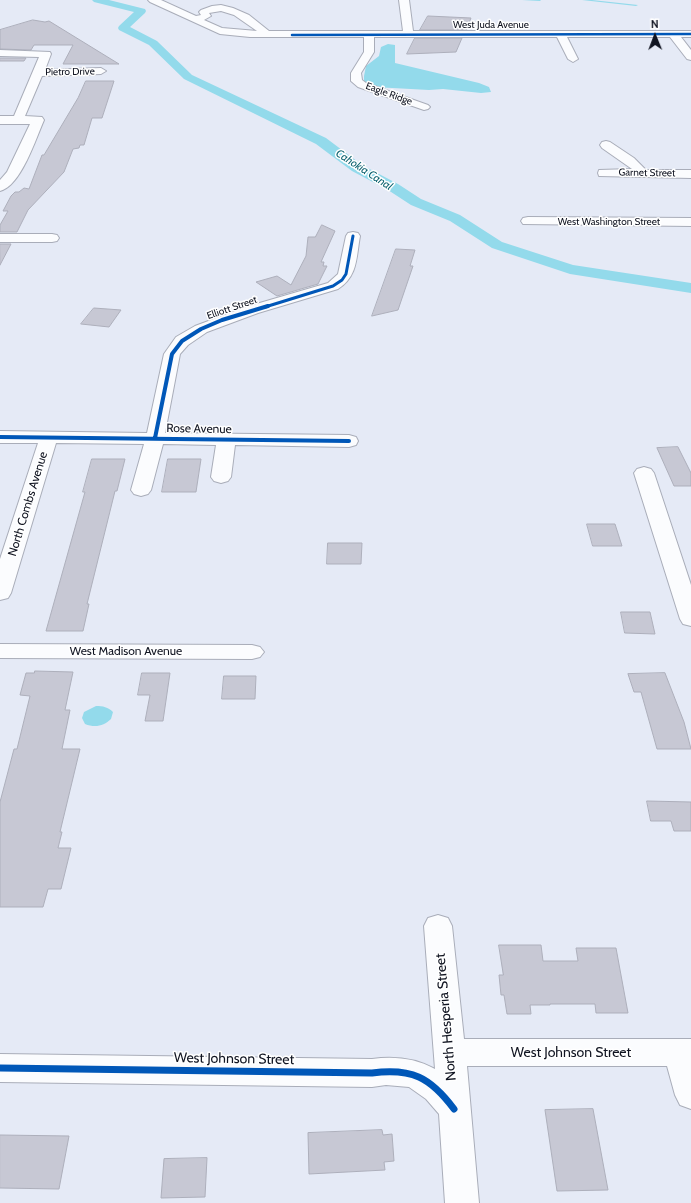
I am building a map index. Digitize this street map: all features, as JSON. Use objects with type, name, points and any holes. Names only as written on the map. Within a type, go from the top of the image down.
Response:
[{"type":"street","name":"West Juda Avenue","points":[[153,0],[220,31],[266,34],[691,34]]},
{"type":"street","points":[[404,0],[407,29],[409,34]]},
{"type":"street","points":[[196,20],[206,16],[204,12],[208,8],[229,5],[254,21],[266,34]]},
{"type":"street","name":"Eagle Ridge","points":[[369,34],[369,52],[356,73],[357,81],[424,107]]},
{"type":"street","points":[[560,34],[573,59]]},
{"type":"street","points":[[673,34],[691,57]]},
{"type":"street","points":[[0,53],[46,53],[39,73],[18,120]]},
{"type":"street","name":"Pietro Drive","points":[[39,73],[101,72]]},
{"type":"street","points":[[0,120],[38,120],[13,174],[0,187]]},
{"type":"street","points":[[606,145],[616,153],[629,159],[642,173]]},
{"type":"street","name":"Garnet Street","points":[[604,173],[691,174]]},
{"type":"street","name":"West Washington Street","points":[[528,221],[691,222]]},
{"type":"street","name":"Elliott Street","points":[[141,490],[155,438],[172,354],[182,341],[201,329],[222,320],[333,286],[342,280],[346,274],[353,236]]},
{"type":"street","points":[[0,238],[52,238]]},
{"type":"street","name":"Rose Avenue","points":[[0,437],[349,441]]},
{"type":"street","name":"North Combs Avenue","points":[[0,593],[49,437]]},
{"type":"street","points":[[221,477],[226,439]]},
{"type":"street","points":[[644,473],[691,618]]},
{"type":"street","name":"West Madison Avenue","points":[[0,650],[252,652]]},
{"type":"street","name":"North Hesperia Street","points":[[438,926],[462,1203]]},
{"type":"street","name":"West Johnson Street","points":[[450,1052],[685,1053]]},
{"type":"street","points":[[685,1053],[691,1095]]},
{"type":"street","name":"West Johnson Street","points":[[0,1068],[372,1073],[390,1070],[408,1072],[427,1080],[454,1108]]},
{"type":"water","points":[[388,44],[395,45],[395,63],[479,83],[489,87],[491,92],[481,93],[443,89],[429,90],[374,87],[364,82],[366,66],[379,56],[381,47]]},
{"type":"water","points":[[96,706],[105,707],[111,710],[113,712],[111,719],[99,726],[85,724],[82,718],[84,712]]},
{"type":"building","points":[[428,16],[471,18],[466,30],[420,30]]},
{"type":"building","points":[[33,20],[45,22],[49,21],[119,64],[63,64],[73,45],[34,45],[31,50],[0,49],[0,30]]},
{"type":"building","points":[[415,38],[462,38],[456,52],[407,54]]},
{"type":"building","points":[[0,58],[26,58],[24,61],[0,61]]},
{"type":"building","points":[[86,81],[114,81],[102,118],[92,118],[84,145],[80,145],[79,148],[73,149],[64,172],[28,210],[17,232],[0,232],[0,225],[8,211],[3,211],[11,196],[15,192],[19,192],[24,188],[29,189],[42,155],[44,155],[78,98]]},
{"type":"building","points":[[322,225],[335,231],[321,262],[324,262],[323,266],[327,266],[318,284],[277,296],[256,282],[277,276],[291,285],[306,256],[308,237],[315,237]]},
{"type":"building","points":[[0,244],[11,244],[0,265]]},
{"type":"building","points":[[396,249],[415,250],[410,266],[413,266],[398,310],[372,316]]},
{"type":"building","points":[[94,308],[121,310],[109,327],[81,324]]},
{"type":"building","points":[[678,447],[691,473],[691,486],[674,486],[657,448]]},
{"type":"building","points":[[92,459],[125,459],[117,491],[115,491],[87,604],[89,604],[83,631],[46,631],[85,492],[83,492]]},
{"type":"building","points":[[168,459],[201,459],[196,492],[162,492]]},
{"type":"building","points":[[587,524],[615,524],[622,546],[593,546]]},
{"type":"building","points":[[328,543],[362,543],[361,564],[327,564]]},
{"type":"building","points":[[621,612],[650,612],[655,634],[625,633]]},
{"type":"building","points":[[35,671],[73,672],[65,710],[70,710],[62,749],[80,749],[60,832],[62,832],[58,848],[71,848],[61,889],[48,889],[43,907],[0,907],[0,802],[14,749],[17,749],[30,696],[20,695],[26,673],[34,673]]},
{"type":"building","points":[[142,673],[170,673],[163,721],[145,721],[150,695],[138,695]]},
{"type":"building","points":[[665,673],[684,722],[691,749],[657,749],[641,692],[634,692],[628,674]]},
{"type":"building","points":[[224,676],[256,676],[255,699],[222,699]]},
{"type":"building","points":[[647,801],[691,802],[691,831],[674,831],[671,821],[651,821]]},
{"type":"building","points":[[499,945],[541,945],[543,961],[578,961],[576,948],[616,948],[628,1013],[596,1013],[595,1004],[550,1004],[530,1005],[531,1014],[507,1014],[504,995],[501,995],[499,975],[503,975]]},
{"type":"building","points":[[593,1109],[608,1190],[557,1191],[545,1110]]},
{"type":"building","points":[[382,1130],[383,1135],[392,1134],[394,1161],[384,1162],[385,1170],[309,1174],[308,1133]]},
{"type":"building","points":[[0,1135],[69,1136],[59,1189],[0,1188]]},
{"type":"building","points":[[207,1158],[205,1197],[161,1198],[164,1159]]},
{"type":"waterway","name":"Cahokia Canal","points":[[97,0],[141,11],[123,28],[153,43],[188,77],[321,141],[357,168],[393,187],[416,202],[455,218],[497,245],[570,269],[691,288]]},
{"type":"waterway","points":[[523,0],[540,0]]},
{"type":"waterway","points":[[583,0],[636,5]]},
{"type":"cycle path","points":[[292,35],[691,34]]},
{"type":"cycle path","points":[[155,438],[172,354],[182,341],[201,329],[222,320],[333,286],[342,280],[346,274],[353,236]]},
{"type":"cycle path","points":[[0,437],[349,441]]},
{"type":"cycle path","points":[[0,1068],[372,1073],[398,1071],[419,1076],[428,1082],[446,1098],[454,1109]]}]
